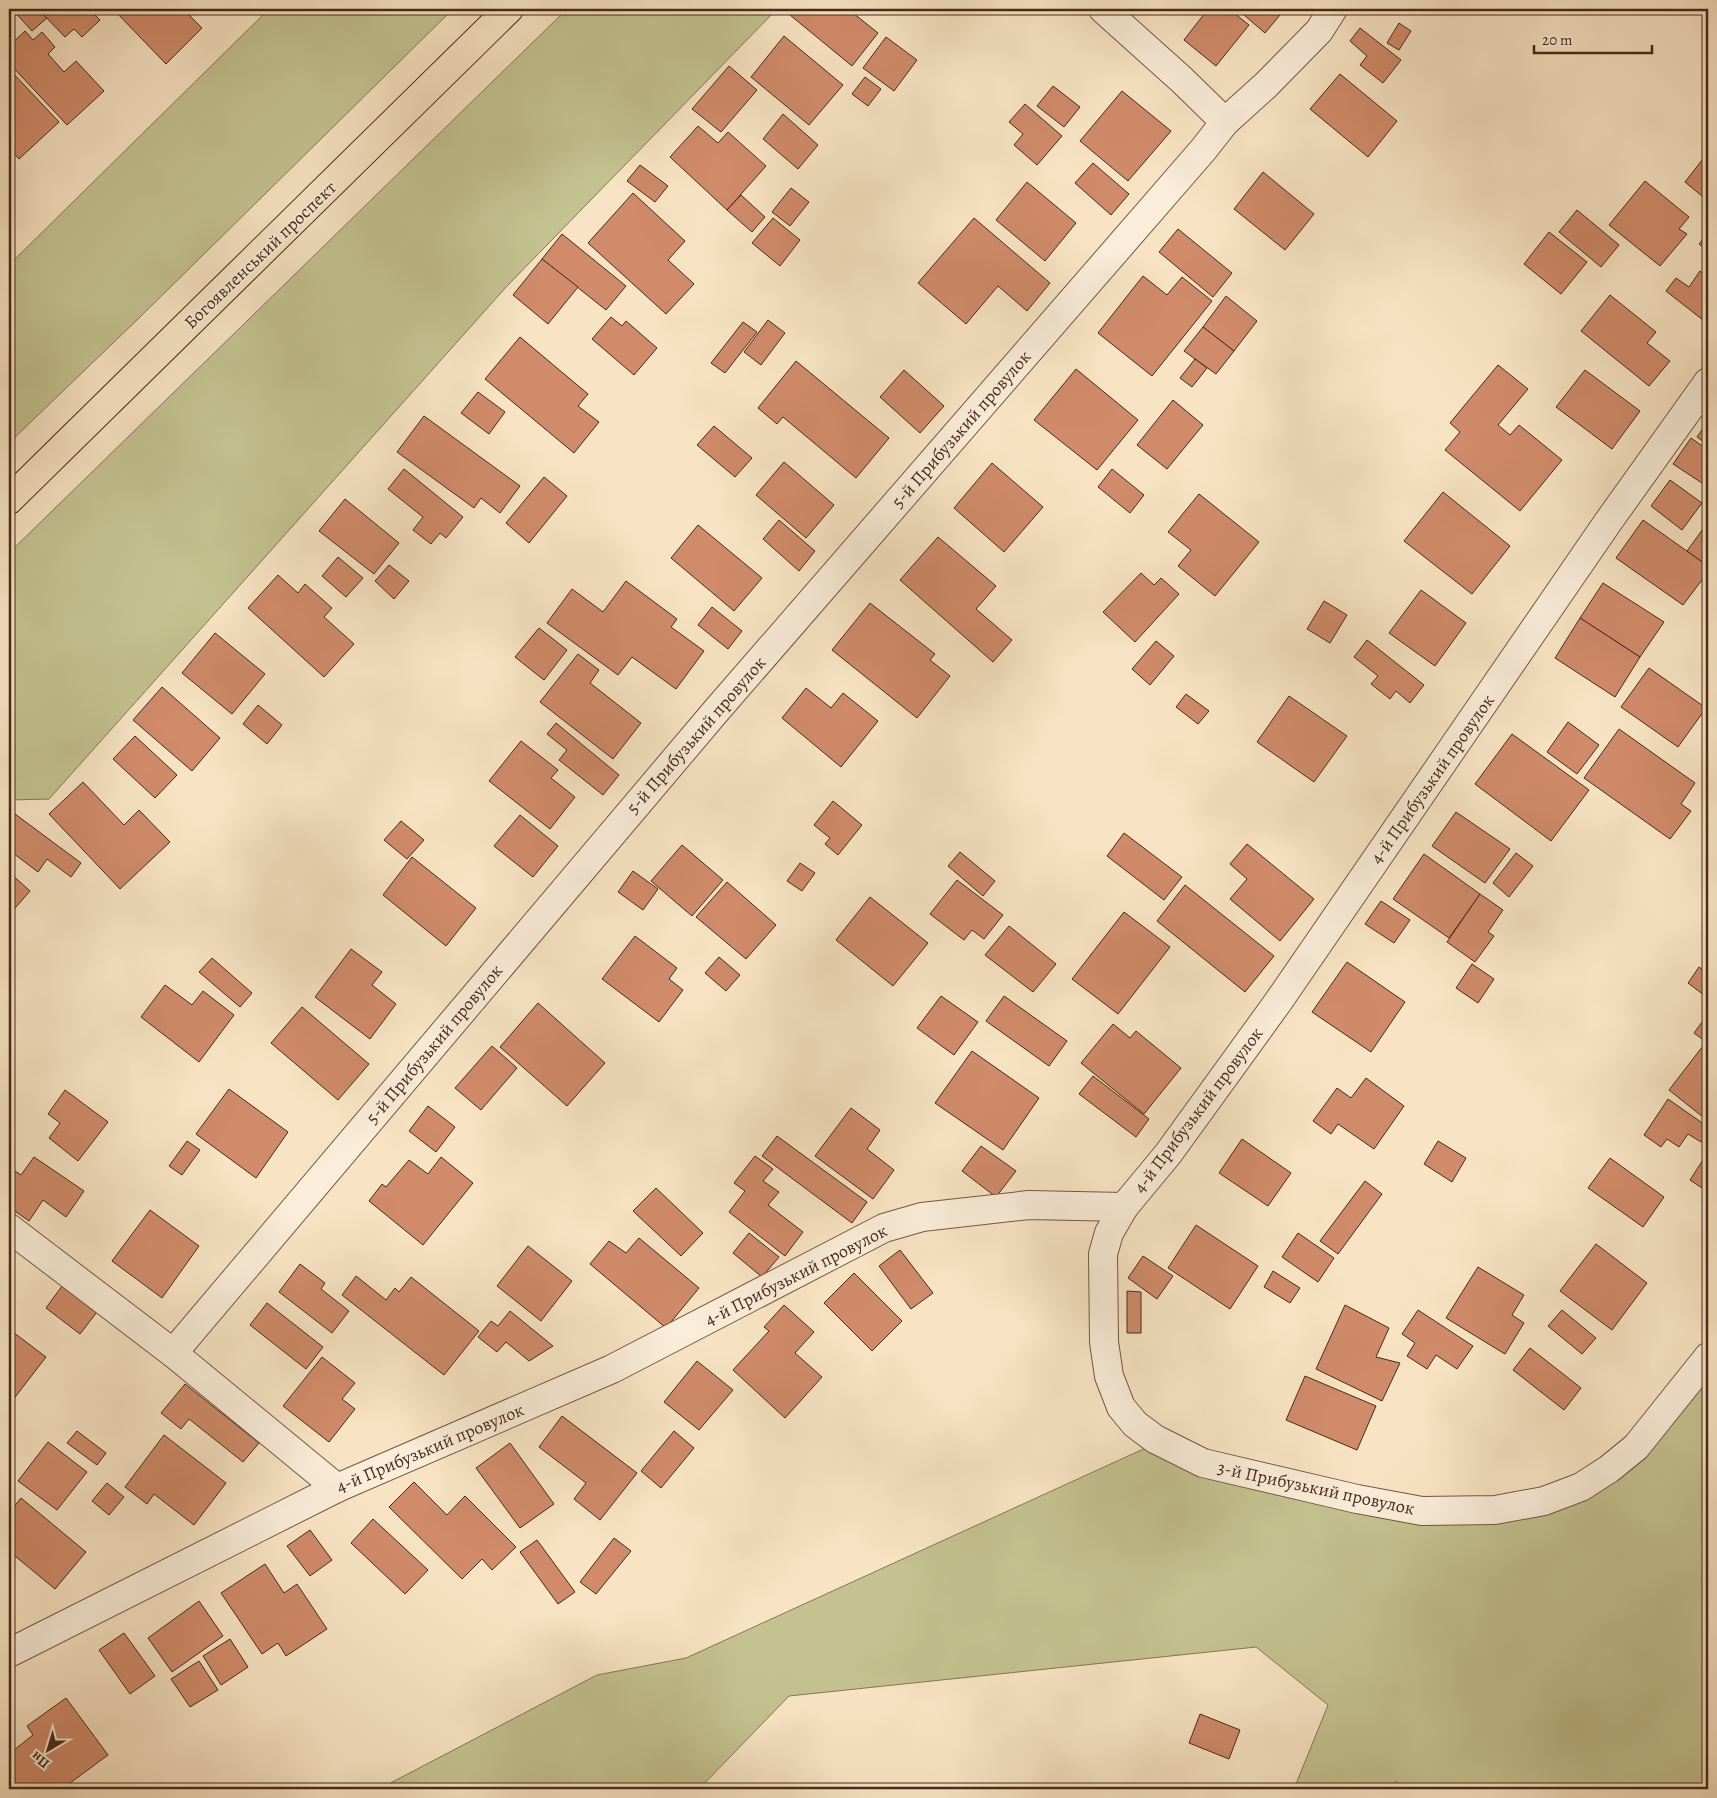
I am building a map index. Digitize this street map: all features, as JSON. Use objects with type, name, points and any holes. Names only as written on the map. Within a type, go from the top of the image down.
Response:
[{"type":"main road","name":"Богоявленський проспект","points":[[9,500],[510,9]]},
{"type":"street","points":[[1103,9],[1182,80],[1225,122]]},
{"type":"street","name":"5-й Прибузький провулок","points":[[173,1353],[716,712],[1203,150],[1225,122],[1266,85],[1319,31],[1332,9]]},
{"type":"street","name":"4-й Прибузький провулок","points":[[9,1653],[337,1488],[612,1369],[884,1228],[922,1217],[1029,1205],[1124,1208],[1168,1154],[1278,1002],[1608,522],[1708,382]]},
{"type":"street","name":"3-й Прибузький провулок","points":[[1124,1208],[1109,1233],[1103,1254],[1104,1342],[1109,1376],[1121,1407],[1135,1424],[1156,1439],[1203,1463],[1357,1499],[1422,1511],[1495,1510],[1544,1501],[1581,1487],[1610,1469],[1636,1447],[1708,1357]]},
{"type":"street","points":[[9,1228],[173,1353],[337,1488]]},
{"type":"shaded area","points":[[269,9],[453,9],[9,443],[9,265]]},
{"type":"shaded area","points":[[567,9],[777,9],[507,286],[49,799],[9,800],[9,553]]},
{"type":"shaded area","points":[[1698,1386],[1708,1394],[1708,1789],[1407,1789],[1396,1781],[1390,1789],[1294,1789],[1328,1705],[1256,1647],[789,1696],[699,1789],[379,1789],[597,1675],[686,1658],[1150,1446],[1355,1508],[1546,1508]]},
{"type":"building","points":[[12,9],[38,9],[47,18],[32,31]]},
{"type":"building","points":[[38,9],[89,9],[100,20],[82,37],[74,29],[65,37]]},
{"type":"building","points":[[113,9],[183,9],[202,28],[166,64]]},
{"type":"building","points":[[795,9],[848,9],[878,33],[852,66],[790,15]]},
{"type":"building","points":[[1208,9],[1229,9],[1249,25],[1216,66],[1184,40]]},
{"type":"building","points":[[1237,9],[1285,9],[1265,33]]},
{"type":"building","points":[[1399,23],[1411,31],[1399,50],[1387,43]]},
{"type":"building","points":[[1360,28],[1401,60],[1383,83],[1360,65],[1367,56],[1350,41]]},
{"type":"building","points":[[25,31],[33,40],[42,32],[55,47],[48,54],[64,72],[76,61],[104,91],[67,125],[9,63],[9,46]]},
{"type":"building","points":[[784,36],[843,85],[809,125],[751,77]]},
{"type":"building","points":[[886,37],[917,60],[894,91],[863,68]]},
{"type":"building","points":[[729,66],[757,90],[721,132],[692,109]]},
{"type":"building","points":[[9,69],[59,122],[19,159],[9,148]]},
{"type":"building","points":[[1340,74],[1397,121],[1368,157],[1310,109]]},
{"type":"building","points":[[865,77],[881,89],[868,106],[852,94]]},
{"type":"building","points":[[1053,86],[1080,107],[1064,127],[1037,106]]},
{"type":"building","points":[[1122,91],[1171,131],[1128,181],[1080,141]]},
{"type":"building","points":[[1025,104],[1062,136],[1037,165],[1014,145],[1023,134],[1009,122]]},
{"type":"building","points":[[783,114],[818,145],[798,169],[763,139]]},
{"type":"building","points":[[698,126],[718,143],[728,132],[766,166],[727,210],[670,157]]},
{"type":"building","points":[[1706,155],[1708,157],[1708,201],[1685,182]]},
{"type":"building","points":[[1093,163],[1129,194],[1111,215],[1075,183]]},
{"type":"building","points":[[640,165],[668,186],[655,202],[627,181]]},
{"type":"building","points":[[1263,172],[1314,214],[1285,250],[1234,209]]},
{"type":"building","points":[[1645,181],[1689,217],[1679,229],[1687,234],[1660,266],[1609,225]]},
{"type":"building","points":[[1027,182],[1076,223],[1045,261],[996,220]]},
{"type":"building","points":[[791,188],[809,202],[790,226],[772,212]]},
{"type":"building","points":[[633,193],[685,241],[668,260],[694,284],[666,314],[588,243]]},
{"type":"building","points":[[741,195],[765,217],[752,232],[727,210]]},
{"type":"building","points":[[1577,210],[1619,245],[1601,267],[1559,232]]},
{"type":"building","points":[[773,218],[800,240],[780,266],[752,243]]},
{"type":"building","points":[[974,218],[1050,283],[1027,311],[998,286],[966,324],[918,283]]},
{"type":"building","points":[[1178,229],[1232,273],[1213,297],[1159,252]]},
{"type":"building","points":[[1549,232],[1587,262],[1561,294],[1524,264]]},
{"type":"building","points":[[1708,233],[1708,251],[1699,244]]},
{"type":"building","points":[[562,234],[626,286],[606,310],[542,259]]},
{"type":"building","points":[[542,259],[578,287],[548,324],[513,295]]},
{"type":"building","points":[[1700,271],[1708,278],[1708,324],[1666,291],[1676,278],[1689,287]]},
{"type":"building","points":[[1143,276],[1167,295],[1182,277],[1212,301],[1152,376],[1098,333]]},
{"type":"building","points":[[1610,295],[1656,332],[1647,343],[1670,361],[1649,386],[1581,331]]},
{"type":"building","points":[[1226,296],[1257,321],[1234,351],[1203,327]]},
{"type":"building","points":[[611,317],[622,326],[626,321],[657,348],[634,375],[592,339]]},
{"type":"building","points":[[768,320],[785,333],[761,365],[744,352]]},
{"type":"building","points":[[743,322],[757,332],[725,373],[711,363]]},
{"type":"building","points":[[1203,327],[1234,351],[1216,374],[1184,351]]},
{"type":"building","points":[[520,337],[588,394],[578,406],[599,422],[574,453],[485,379]]},
{"type":"building","points":[[1195,359],[1207,368],[1192,387],[1180,378]]},
{"type":"building","points":[[796,361],[889,438],[856,478],[783,417],[777,424],[758,408]]},
{"type":"building","points":[[1498,365],[1528,389],[1498,425],[1510,435],[1519,425],[1562,460],[1520,511],[1445,450],[1460,432],[1450,423]]},
{"type":"building","points":[[1076,369],[1138,420],[1097,470],[1034,420]]},
{"type":"building","points":[[904,370],[944,406],[920,433],[880,397]]},
{"type":"building","points":[[1585,370],[1640,411],[1612,449],[1556,407]]},
{"type":"building","points":[[478,392],[505,412],[489,434],[461,413]]},
{"type":"building","points":[[1173,400],[1203,425],[1167,469],[1137,445]]},
{"type":"building","points":[[424,416],[520,486],[500,513],[481,498],[474,508],[397,452]]},
{"type":"building","points":[[1708,421],[1708,445],[1697,437]]},
{"type":"building","points":[[714,426],[752,458],[735,477],[697,445]]},
{"type":"building","points":[[1691,438],[1708,450],[1708,480],[1705,485],[1673,464]]},
{"type":"building","points":[[784,462],[834,505],[806,538],[756,495]]},
{"type":"building","points":[[992,463],[1043,507],[1004,552],[954,508]]},
{"type":"building","points":[[404,469],[463,517],[446,538],[440,533],[431,544],[413,530],[423,517],[388,489]]},
{"type":"building","points":[[1112,469],[1144,495],[1130,513],[1098,487]]},
{"type":"building","points":[[544,477],[567,496],[529,543],[506,523]]},
{"type":"building","points":[[1670,480],[1702,503],[1682,530],[1651,506]]},
{"type":"building","points":[[1443,492],[1510,546],[1472,594],[1404,541]]},
{"type":"building","points":[[1199,494],[1259,542],[1215,596],[1178,566],[1191,550],[1168,532]]},
{"type":"building","points":[[345,499],[399,543],[374,574],[319,531]]},
{"type":"building","points":[[779,520],[815,551],[799,571],[763,539]]},
{"type":"building","points":[[1643,520],[1708,566],[1708,572],[1683,605],[1616,558]]},
{"type":"building","points":[[1708,522],[1708,566],[1687,551]]},
{"type":"building","points":[[698,525],[762,578],[734,611],[671,558]]},
{"type":"building","points":[[938,537],[996,586],[976,609],[1012,640],[993,662],[900,580]]},
{"type":"building","points":[[338,557],[363,578],[346,597],[322,576]]},
{"type":"building","points":[[389,565],[409,581],[394,599],[375,581]]},
{"type":"building","points":[[1141,573],[1154,585],[1161,578],[1179,594],[1135,642],[1103,612]]},
{"type":"building","points":[[278,575],[298,593],[305,584],[332,608],[324,617],[354,644],[324,677],[248,608]]},
{"type":"building","points":[[626,581],[677,619],[671,627],[704,651],[676,689],[632,657],[618,675],[547,623],[572,589],[603,612]]},
{"type":"building","points":[[1603,583],[1664,622],[1640,657],[1580,618]]},
{"type":"building","points":[[1421,590],[1466,623],[1435,666],[1389,633]]},
{"type":"building","points":[[1324,601],[1347,615],[1330,643],[1307,629]]},
{"type":"building","points":[[870,603],[935,654],[930,660],[950,676],[917,718],[832,650]]},
{"type":"building","points":[[712,607],[742,631],[728,649],[698,625]]},
{"type":"building","points":[[1580,618],[1640,657],[1615,697],[1555,658]]},
{"type":"building","points":[[539,628],[567,650],[544,680],[515,657]]},
{"type":"building","points":[[215,633],[265,674],[232,714],[182,673]]},
{"type":"building","points":[[1367,640],[1424,685],[1410,703],[1396,691],[1390,699],[1371,684],[1378,676],[1354,657]]},
{"type":"building","points":[[1156,641],[1174,656],[1150,685],[1132,669]]},
{"type":"building","points":[[578,654],[599,670],[590,683],[641,723],[613,759],[540,702]]},
{"type":"building","points":[[1649,668],[1706,708],[1678,747],[1621,707]]},
{"type":"building","points":[[162,687],[220,738],[192,771],[133,720]]},
{"type":"building","points":[[806,688],[831,708],[843,693],[878,721],[841,767],[782,718]]},
{"type":"building","points":[[1186,694],[1209,711],[1198,724],[1176,707]]},
{"type":"building","points":[[1289,696],[1347,736],[1314,782],[1257,742]]},
{"type":"building","points":[[258,705],[282,725],[267,744],[243,724]]},
{"type":"building","points":[[1568,722],[1599,745],[1577,774],[1547,752]]},
{"type":"building","points":[[556,723],[619,775],[603,795],[559,760],[567,750],[547,734]]},
{"type":"building","points":[[1619,729],[1695,783],[1681,804],[1691,811],[1670,839],[1584,778]]},
{"type":"building","points":[[1512,734],[1589,790],[1551,841],[1475,784]]},
{"type":"building","points":[[135,736],[177,775],[155,798],[113,759]]},
{"type":"building","points":[[521,741],[558,770],[551,778],[575,797],[550,829],[489,781]]},
{"type":"building","points":[[83,782],[124,825],[139,810],[170,842],[120,889],[49,814]]},
{"type":"building","points":[[833,801],[862,825],[838,855],[825,844],[830,838],[814,825]]},
{"type":"building","points":[[11,811],[81,863],[71,877],[47,859],[38,872],[9,850],[9,814]]},
{"type":"building","points":[[1456,812],[1510,849],[1485,883],[1432,846]]},
{"type":"building","points":[[520,815],[558,846],[533,877],[494,846]]},
{"type":"building","points":[[401,821],[424,840],[407,859],[384,840]]},
{"type":"building","points":[[1124,833],[1182,877],[1164,900],[1107,856]]},
{"type":"building","points":[[1247,844],[1314,899],[1280,941],[1230,899],[1247,879],[1230,864]]},
{"type":"building","points":[[682,845],[723,880],[692,916],[651,881]]},
{"type":"building","points":[[960,852],[995,881],[983,896],[948,866]]},
{"type":"building","points":[[1516,853],[1533,866],[1509,897],[1493,883]]},
{"type":"building","points":[[1424,854],[1480,894],[1449,938],[1393,899]]},
{"type":"building","points":[[412,857],[476,908],[446,946],[383,895]]},
{"type":"building","points":[[800,863],[815,873],[802,891],[787,881]]},
{"type":"building","points":[[633,871],[658,889],[643,910],[618,892]]},
{"type":"building","points":[[9,872],[30,891],[9,915]]},
{"type":"building","points":[[957,880],[1003,915],[984,939],[972,930],[964,940],[930,914]]},
{"type":"building","points":[[727,882],[776,925],[746,959],[696,917]]},
{"type":"building","points":[[1185,885],[1274,956],[1245,992],[1157,921]]},
{"type":"building","points":[[1480,894],[1503,910],[1488,932],[1494,936],[1475,962],[1447,942]]},
{"type":"building","points":[[870,897],[928,943],[893,986],[836,940]]},
{"type":"building","points":[[1381,901],[1410,920],[1394,943],[1365,924]]},
{"type":"building","points":[[1124,912],[1170,947],[1118,1014],[1072,979]]},
{"type":"building","points":[[1009,926],[1056,964],[1033,992],[985,955]]},
{"type":"building","points":[[635,936],[677,968],[669,979],[683,990],[659,1022],[602,979]]},
{"type":"building","points":[[351,949],[382,972],[372,985],[396,1004],[370,1039],[315,997]]},
{"type":"building","points":[[719,957],[740,975],[726,991],[705,973]]},
{"type":"building","points":[[212,958],[252,993],[240,1007],[199,972]]},
{"type":"building","points":[[1347,962],[1405,1002],[1371,1052],[1312,1012]]},
{"type":"building","points":[[1472,964],[1494,979],[1478,1003],[1456,988]]},
{"type":"building","points":[[1699,967],[1708,974],[1708,998],[1688,983]]},
{"type":"building","points":[[165,985],[192,1005],[203,991],[234,1015],[199,1062],[141,1017]]},
{"type":"building","points":[[941,996],[978,1022],[954,1055],[917,1028]]},
{"type":"building","points":[[1004,996],[1067,1041],[1049,1066],[986,1021]]},
{"type":"building","points":[[538,1003],[605,1063],[567,1106],[500,1047]]},
{"type":"building","points":[[302,1007],[369,1064],[338,1100],[271,1043]]},
{"type":"building","points":[[1708,1014],[1708,1121],[1669,1090],[1706,1042],[1694,1033]]},
{"type":"building","points":[[1113,1024],[1130,1038],[1136,1031],[1181,1068],[1144,1114],[1081,1063]]},
{"type":"building","points":[[492,1046],[517,1068],[481,1110],[455,1088]]},
{"type":"building","points":[[972,1051],[1039,1098],[1003,1150],[935,1103]]},
{"type":"building","points":[[1093,1076],[1149,1119],[1136,1137],[1079,1094]]},
{"type":"building","points":[[1366,1078],[1404,1106],[1374,1149],[1338,1124],[1331,1134],[1313,1121],[1337,1088],[1351,1098]]},
{"type":"building","points":[[229,1089],[288,1132],[256,1178],[196,1134]]},
{"type":"building","points":[[65,1090],[108,1122],[78,1161],[49,1138],[60,1123],[48,1114]]},
{"type":"building","points":[[1668,1099],[1708,1127],[1708,1132],[1701,1142],[1688,1134],[1679,1147],[1667,1139],[1661,1147],[1644,1135]]},
{"type":"building","points":[[428,1106],[455,1127],[436,1152],[409,1131]]},
{"type":"building","points":[[851,1108],[880,1130],[867,1149],[894,1170],[873,1199],[815,1156]]},
{"type":"building","points":[[777,1136],[867,1202],[852,1223],[762,1156]]},
{"type":"building","points":[[1242,1139],[1291,1173],[1268,1206],[1219,1173]]},
{"type":"building","points":[[187,1141],[200,1150],[182,1175],[169,1166]]},
{"type":"building","points":[[1438,1141],[1466,1158],[1452,1182],[1424,1164]]},
{"type":"building","points":[[981,1146],[1016,1171],[996,1197],[962,1171]]},
{"type":"building","points":[[1708,1152],[1708,1192],[1690,1180]]},
{"type":"building","points":[[755,1156],[773,1169],[763,1181],[779,1192],[768,1205],[803,1232],[785,1256],[729,1212],[745,1191],[734,1183]]},
{"type":"building","points":[[34,1157],[84,1191],[66,1217],[43,1200],[29,1221],[9,1207],[9,1173],[12,1169],[21,1175]]},
{"type":"building","points":[[441,1157],[473,1183],[423,1245],[369,1201],[382,1184],[386,1187],[409,1160],[428,1174]]},
{"type":"building","points":[[1610,1158],[1664,1197],[1643,1227],[1588,1188]]},
{"type":"building","points":[[1365,1181],[1382,1194],[1338,1254],[1320,1241]]},
{"type":"building","points":[[656,1188],[703,1233],[681,1256],[633,1211]]},
{"type":"building","points":[[150,1210],[199,1246],[162,1298],[112,1261]]},
{"type":"building","points":[[1196,1225],[1258,1266],[1230,1309],[1168,1268]]},
{"type":"building","points":[[749,1233],[779,1257],[762,1277],[733,1253]]},
{"type":"building","points":[[1298,1233],[1334,1258],[1318,1282],[1282,1257]]},
{"type":"building","points":[[639,1238],[699,1288],[666,1328],[590,1264],[609,1241],[626,1253]]},
{"type":"building","points":[[1596,1244],[1647,1283],[1612,1330],[1560,1291]]},
{"type":"building","points":[[528,1246],[572,1281],[541,1321],[497,1286]]},
{"type":"building","points":[[900,1250],[933,1293],[911,1309],[879,1266]]},
{"type":"building","points":[[1143,1256],[1173,1276],[1157,1299],[1128,1278]]},
{"type":"building","points":[[300,1264],[325,1283],[321,1289],[349,1311],[332,1333],[279,1292]]},
{"type":"building","points":[[1478,1267],[1524,1295],[1512,1315],[1524,1323],[1505,1354],[1446,1318]]},
{"type":"building","points":[[1273,1271],[1300,1288],[1290,1303],[1264,1287]]},
{"type":"building","points":[[854,1273],[902,1321],[872,1351],[824,1303]]},
{"type":"building","points":[[356,1276],[386,1300],[395,1288],[399,1292],[411,1277],[479,1331],[444,1375],[342,1295]]},
{"type":"building","points":[[62,1286],[97,1312],[80,1334],[46,1308]]},
{"type":"building","points":[[1127,1291],[1141,1292],[1141,1333],[1127,1333]]},
{"type":"building","points":[[267,1303],[323,1347],[306,1369],[250,1325]]},
{"type":"building","points":[[784,1305],[814,1332],[795,1353],[822,1377],[785,1418],[733,1370],[769,1331],[764,1327]]},
{"type":"building","points":[[1345,1305],[1389,1328],[1376,1357],[1400,1363],[1382,1401],[1316,1369]]},
{"type":"building","points":[[1418,1310],[1473,1346],[1457,1369],[1436,1355],[1427,1369],[1407,1356],[1415,1343],[1402,1334]]},
{"type":"building","points":[[1562,1310],[1596,1338],[1582,1354],[1548,1326]]},
{"type":"building","points":[[510,1311],[553,1346],[529,1361],[506,1342],[497,1352],[478,1337],[491,1321],[498,1326]]},
{"type":"building","points":[[9,1329],[46,1357],[9,1405]]},
{"type":"building","points":[[1530,1348],[1581,1388],[1564,1410],[1513,1370]]},
{"type":"building","points":[[322,1357],[355,1383],[342,1399],[355,1409],[329,1442],[283,1406]]},
{"type":"building","points":[[697,1361],[733,1390],[699,1430],[664,1402]]},
{"type":"building","points":[[1305,1376],[1376,1406],[1357,1450],[1286,1420]]},
{"type":"building","points":[[185,1384],[259,1443],[243,1462],[189,1419],[181,1429],[161,1413]]},
{"type":"building","points":[[562,1416],[637,1473],[600,1520],[574,1499],[586,1483],[539,1447]]},
{"type":"building","points":[[77,1431],[106,1453],[97,1465],[67,1443]]},
{"type":"building","points":[[674,1431],[694,1448],[661,1488],[641,1471]]},
{"type":"building","points":[[164,1435],[226,1483],[194,1525],[154,1494],[147,1504],[125,1487]]},
{"type":"building","points":[[48,1442],[87,1472],[57,1510],[18,1481]]},
{"type":"building","points":[[510,1443],[554,1504],[520,1528],[476,1468]]},
{"type":"building","points":[[414,1482],[447,1515],[465,1496],[516,1547],[492,1570],[482,1559],[462,1579],[389,1507]]},
{"type":"building","points":[[107,1483],[124,1497],[109,1515],[92,1501]]},
{"type":"building","points":[[21,1498],[86,1552],[55,1589],[9,1551],[9,1513]]},
{"type":"building","points":[[373,1519],[428,1570],[405,1594],[351,1543]]},
{"type":"building","points":[[310,1530],[332,1560],[310,1576],[287,1546]]},
{"type":"building","points":[[614,1538],[631,1551],[596,1594],[580,1582]]},
{"type":"building","points":[[537,1540],[575,1592],[558,1604],[520,1552]]},
{"type":"building","points":[[265,1564],[284,1593],[297,1584],[327,1629],[286,1656],[278,1643],[262,1654],[221,1593]]},
{"type":"building","points":[[199,1601],[223,1636],[172,1672],[148,1638]]},
{"type":"building","points":[[124,1633],[155,1676],[130,1694],[99,1650]]},
{"type":"building","points":[[230,1639],[248,1667],[221,1685],[203,1656]]},
{"type":"building","points":[[199,1661],[218,1690],[190,1707],[171,1679]]},
{"type":"building","points":[[66,1698],[108,1755],[62,1789],[10,1789],[9,1767],[15,1762],[9,1754],[33,1735],[27,1726]]},
{"type":"building","points":[[1200,1714],[1240,1730],[1229,1759],[1189,1743]]}]
